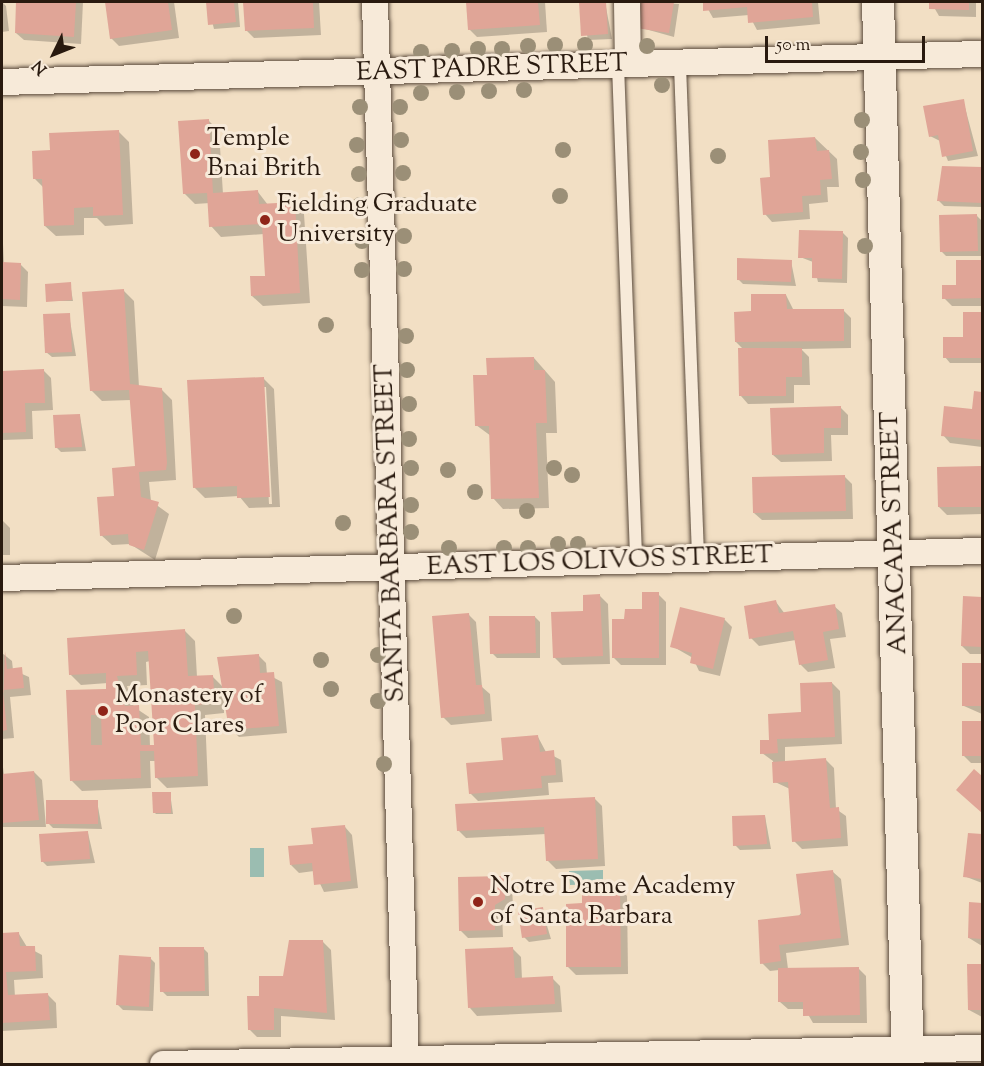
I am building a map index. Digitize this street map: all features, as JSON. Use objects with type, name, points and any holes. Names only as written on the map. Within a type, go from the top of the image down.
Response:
[{"type":"street","name":"SANTA BARBARA STREET","points":[[375,2],[379,72],[406,1061]]},
{"type":"street","points":[[623,65],[627,2]]},
{"type":"street","name":"ANACAPA STREET","points":[[878,2],[896,554],[908,1057]]},
{"type":"street","name":"EAST PADRE STREET","points":[[2,82],[680,65],[982,54]]},
{"type":"street","name":"EAST LOS OLIVOS STREET","points":[[2,578],[982,551]]},
{"type":"street","points":[[163,1065],[908,1057],[982,1048]]},
{"type":"lane","points":[[623,65],[636,561]]},
{"type":"lane","points":[[680,65],[698,560]]},
{"type":"water","points":[[250,848],[264,848],[264,877],[250,877]]},
{"type":"water","points":[[603,870],[603,884],[570,885],[569,871]]},
{"type":"building","points":[[16,2],[76,2],[74,37],[15,33]]},
{"type":"building","points":[[105,2],[168,2],[172,30],[110,39]]},
{"type":"building","points":[[206,2],[234,2],[236,22],[208,25]]},
{"type":"building","points":[[243,2],[313,2],[314,28],[245,31]]},
{"type":"building","points":[[466,2],[538,2],[540,25],[468,30]]},
{"type":"building","points":[[579,2],[606,2],[608,34],[581,36]]},
{"type":"building","points":[[641,2],[674,2],[669,33],[636,28]]},
{"type":"building","points":[[703,2],[812,2],[813,17],[748,23],[747,7],[703,11]]},
{"type":"building","points":[[929,2],[969,2],[969,10],[929,9]]},
{"type":"building","points":[[964,99],[973,151],[942,157],[938,135],[929,137],[923,106]]},
{"type":"building","points":[[209,119],[213,193],[258,190],[259,204],[295,202],[300,293],[251,296],[250,276],[265,276],[262,224],[209,227],[207,193],[183,194],[178,121]]},
{"type":"building","points":[[119,130],[123,215],[93,216],[93,207],[74,208],[74,225],[44,226],[42,179],[33,179],[32,151],[50,150],[49,133]]},
{"type":"building","points":[[815,137],[817,151],[829,150],[832,179],[820,180],[821,195],[802,196],[803,212],[763,215],[760,178],[770,177],[768,140]]},
{"type":"building","points":[[942,166],[982,167],[982,203],[937,201]]},
{"type":"building","points":[[977,214],[978,251],[940,252],[939,215]]},
{"type":"building","points":[[799,230],[843,231],[842,279],[812,278],[812,258],[798,258]]},
{"type":"building","points":[[737,258],[792,260],[791,282],[737,280]]},
{"type":"building","points":[[956,260],[982,260],[982,298],[942,299],[942,285],[956,285]]},
{"type":"building","points":[[2,262],[21,263],[20,300],[2,299]]},
{"type":"building","points":[[71,282],[72,300],[46,302],[45,284]]},
{"type":"building","points":[[124,289],[130,384],[162,388],[166,470],[139,472],[141,497],[159,502],[144,550],[129,545],[128,534],[100,536],[97,497],[114,496],[112,468],[135,466],[129,390],[90,391],[82,292]]},
{"type":"building","points":[[751,294],[786,294],[787,309],[844,309],[844,341],[735,342],[734,312],[751,311]]},
{"type":"building","points":[[963,312],[982,312],[982,358],[943,358],[943,337],[963,337]]},
{"type":"building","points":[[70,313],[72,352],[45,353],[43,314]]},
{"type":"building","points":[[738,348],[802,348],[802,377],[786,377],[786,396],[739,396]]},
{"type":"building","points":[[534,357],[534,370],[545,370],[547,423],[536,423],[539,498],[491,499],[489,426],[475,426],[473,375],[487,375],[486,358]]},
{"type":"building","points":[[44,369],[45,403],[25,403],[26,432],[2,433],[2,371]]},
{"type":"building","points":[[264,377],[270,497],[237,498],[237,486],[193,488],[187,380]]},
{"type":"building","points":[[974,391],[982,392],[982,440],[941,436],[944,406],[972,409]]},
{"type":"building","points":[[841,406],[841,428],[824,428],[824,453],[772,455],[770,408]]},
{"type":"building","points":[[80,414],[82,447],[55,448],[53,415]]},
{"type":"building","points":[[982,466],[982,507],[938,507],[937,467]]},
{"type":"building","points":[[845,475],[846,511],[753,513],[752,477]]},
{"type":"building","points":[[642,592],[659,592],[659,658],[612,658],[612,619],[624,619],[625,609],[642,609]]},
{"type":"building","points":[[600,594],[603,656],[553,658],[551,612],[583,611],[583,595]]},
{"type":"building","points":[[963,596],[982,597],[982,647],[961,646]]},
{"type":"building","points":[[776,600],[779,613],[835,604],[839,629],[823,632],[828,660],[799,665],[793,631],[749,639],[744,606]]},
{"type":"building","points":[[680,607],[725,618],[713,669],[690,663],[692,653],[670,647]]},
{"type":"building","points":[[469,613],[476,685],[482,685],[485,714],[441,718],[432,616]]},
{"type":"building","points":[[489,616],[535,616],[536,653],[490,654]]},
{"type":"building","name":"Monastery of Poor Clares","points":[[185,629],[188,676],[213,675],[215,703],[195,705],[198,776],[155,778],[154,751],[140,751],[141,778],[70,781],[66,690],[106,689],[106,673],[69,675],[67,638]],"holes":[[[148,651],[154,745],[141,745],[139,705],[125,706],[117,676],[137,675],[136,652]],[[91,715],[101,715],[102,745],[91,745]]]},
{"type":"building","points":[[5,651],[7,669],[22,667],[24,688],[4,690]]},
{"type":"building","points":[[259,654],[260,673],[274,672],[279,726],[229,730],[217,657]]},
{"type":"building","points":[[962,663],[982,663],[982,706],[962,706]]},
{"type":"building","points":[[832,682],[835,737],[777,739],[778,753],[760,754],[760,740],[769,740],[768,714],[801,712],[800,683]]},
{"type":"building","points":[[3,694],[7,730],[2,731]]},
{"type":"building","points":[[962,721],[982,721],[982,756],[962,756]]},
{"type":"building","points":[[538,735],[540,752],[554,750],[556,775],[541,776],[542,788],[469,794],[466,763],[503,760],[501,738]]},
{"type":"building","points":[[826,758],[830,808],[839,807],[841,838],[792,842],[788,782],[773,783],[772,762]]},
{"type":"building","points":[[974,769],[982,776],[982,813],[956,790]]},
{"type":"building","points":[[34,771],[39,820],[2,823],[2,774]]},
{"type":"building","points":[[152,792],[171,792],[171,813],[153,813]]},
{"type":"building","points":[[595,797],[598,859],[546,861],[544,827],[457,831],[455,804]]},
{"type":"building","points":[[46,800],[98,800],[98,824],[46,824]]},
{"type":"building","points":[[765,815],[767,844],[733,846],[732,816]]},
{"type":"building","points":[[345,825],[351,881],[314,885],[312,863],[290,865],[288,846],[313,844],[311,828]]},
{"type":"building","points":[[88,831],[90,859],[41,862],[39,834]]},
{"type":"building","points":[[968,833],[982,834],[982,879],[963,877]]},
{"type":"building","points":[[833,870],[841,938],[779,945],[781,961],[760,964],[758,920],[801,915],[796,874]]},
{"type":"building","name":"Notre Dame Academy of Santa Barbara","points":[[505,876],[505,899],[495,905],[495,930],[459,931],[458,877]]},
{"type":"building","points":[[582,887],[620,887],[621,967],[566,967],[566,904],[582,903]]},
{"type":"building","points":[[969,902],[982,903],[982,939],[968,938]]},
{"type":"building","points":[[543,907],[547,934],[522,938],[518,911]]},
{"type":"building","points":[[19,932],[20,946],[35,946],[36,971],[6,972],[8,995],[48,993],[50,1020],[2,1023],[2,933]]},
{"type":"building","points":[[289,940],[323,940],[327,1013],[274,1008],[274,1030],[248,1030],[247,996],[259,996],[259,976],[283,976]]},
{"type":"building","points":[[159,947],[204,947],[205,991],[160,992]]},
{"type":"building","points":[[513,947],[515,978],[553,976],[555,1004],[468,1008],[465,949]]},
{"type":"building","points":[[119,955],[151,957],[149,1007],[116,1005]]},
{"type":"building","points":[[967,964],[982,964],[982,1010],[968,1010]]},
{"type":"building","points":[[859,967],[860,1015],[803,1016],[803,1002],[778,1002],[778,968]]},
{"type":"place","name":"Temple Bnai Brith","points":[[195,154]]},
{"type":"place","name":"Fielding Graduate University","points":[[265,220]]},
{"type":"place","name":"Monastery of Poor Clares","points":[[103,711]]},
{"type":"place","name":"Notre Dame Academy of Santa Barbara","points":[[478,902]]}]
